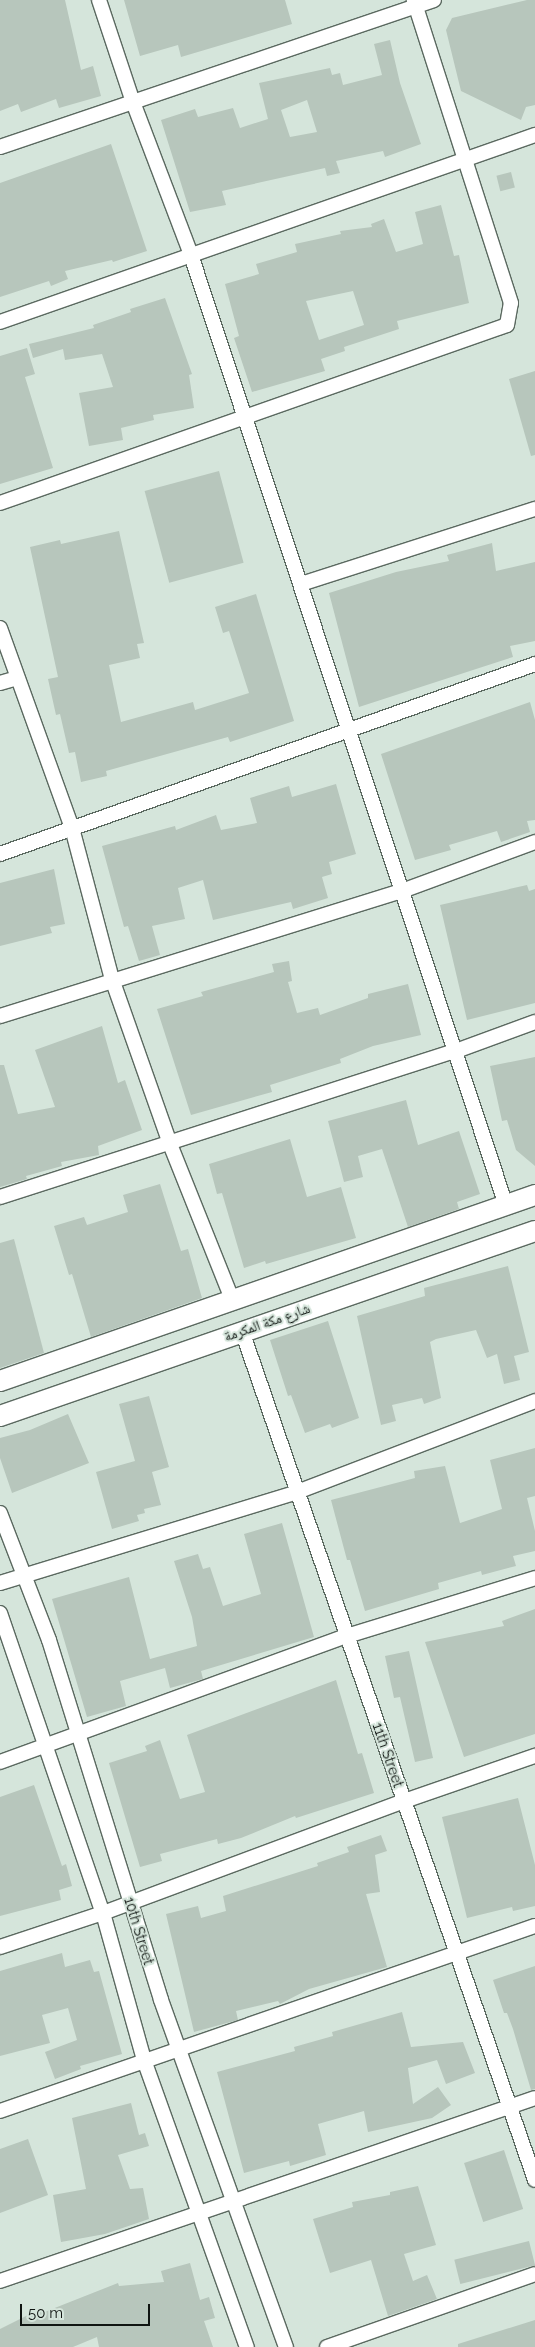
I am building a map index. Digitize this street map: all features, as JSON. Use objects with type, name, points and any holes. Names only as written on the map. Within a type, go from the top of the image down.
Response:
[{"type":"main road","points":[[0,1381],[535,1196]]},
{"type":"main road","name":"شارع مكة المكرمة","points":[[0,1416],[242,1331],[534,1235]]},
{"type":"street","points":[[99,0],[133,102],[191,255],[506,1205]]},
{"type":"street","points":[[0,147],[415,3],[434,0]]},
{"type":"street","points":[[0,503],[245,420],[507,325],[511,303],[415,3]]},
{"type":"street","points":[[0,322],[535,136]]},
{"type":"street","points":[[300,584],[535,509]]},
{"type":"street","points":[[0,628],[72,828],[112,979],[170,1144],[232,1300]]},
{"type":"street","points":[[0,854],[535,664]]},
{"type":"street","points":[[0,683],[17,678]]},
{"type":"street","points":[[0,1016],[112,979],[402,891],[535,842]]},
{"type":"street","points":[[0,1197],[456,1051],[535,1022]]},
{"type":"street","name":"11th Street","points":[[242,1331],[535,2180]]},
{"type":"street","points":[[0,1583],[297,1492],[535,1402]]},
{"type":"street","name":"10th Street","points":[[0,1513],[49,1640],[130,1903],[178,2048],[286,2347]]},
{"type":"street","points":[[0,1762],[79,1735],[347,1636],[535,1578]]},
{"type":"street","name":"10th Street","points":[[0,1613],[48,1746],[103,1913],[144,2060],[247,2347]]},
{"type":"street","points":[[0,1947],[103,1913],[404,1801],[535,1756]]},
{"type":"street","points":[[0,2111],[535,1926]]},
{"type":"street","points":[[0,2281],[535,2098]]},
{"type":"street","points":[[327,2347],[535,2274]]},
{"type":"building","points":[[0,0],[65,0],[81,70],[93,66],[101,96],[59,108],[56,99],[21,112],[18,104],[0,111]]},
{"type":"building","points":[[124,0],[285,0],[292,24],[181,57],[178,45],[140,56]]},
{"type":"building","points":[[527,0],[535,0],[535,105],[526,107],[521,120],[461,91],[446,30],[452,18]]},
{"type":"building","points":[[390,40],[400,83],[421,144],[385,157],[383,151],[336,161],[340,173],[327,176],[325,168],[222,191],[226,205],[190,212],[161,120],[195,109],[198,117],[233,108],[240,128],[268,119],[259,83],[330,68],[332,75],[340,73],[343,85],[382,75],[374,44]],"holes":[[[307,100],[317,132],[290,137],[281,110]]]},
{"type":"building","points":[[111,144],[147,251],[113,262],[112,260],[65,271],[68,279],[51,286],[49,281],[0,297],[0,183]]},
{"type":"building","points":[[511,172],[515,188],[500,191],[496,176]]},
{"type":"building","points":[[441,205],[454,256],[459,255],[469,303],[397,321],[399,329],[344,347],[345,351],[321,359],[325,371],[252,392],[234,338],[239,336],[225,284],[259,274],[256,264],[297,252],[295,244],[341,234],[340,231],[372,227],[371,224],[384,219],[396,252],[423,244],[415,212]],"holes":[[[353,291],[364,325],[319,340],[306,301]]]},
{"type":"building","points":[[165,298],[192,374],[189,375],[194,408],[153,415],[154,420],[121,428],[123,440],[89,446],[79,393],[113,387],[102,354],[65,360],[63,349],[33,358],[29,344],[94,328],[93,325],[131,312],[130,309]]},
{"type":"building","points":[[27,348],[35,374],[25,377],[53,468],[0,484],[0,356]]},
{"type":"building","points":[[535,371],[535,455],[531,456],[509,379]]},
{"type":"building","points":[[219,471],[244,563],[169,583],[145,491]]},
{"type":"building","points":[[119,531],[144,643],[137,644],[140,658],[109,665],[121,722],[193,702],[195,710],[249,693],[229,631],[223,633],[215,607],[256,594],[294,721],[230,742],[228,737],[106,771],[107,776],[81,782],[75,752],[69,753],[60,714],[56,715],[48,679],[58,677],[30,547],[60,540],[61,544]]},
{"type":"building","points":[[492,543],[496,571],[535,562],[535,641],[510,646],[513,657],[359,707],[329,593],[396,572],[449,561],[447,555]]},
{"type":"building","points":[[530,702],[535,720],[535,820],[527,821],[530,832],[501,842],[497,831],[449,845],[451,850],[415,860],[381,754]]},
{"type":"building","points":[[336,784],[356,854],[329,862],[332,874],[322,877],[328,898],[293,909],[291,902],[213,920],[203,880],[178,888],[185,919],[152,926],[160,955],[139,961],[128,926],[124,927],[102,846],[175,826],[176,830],[216,815],[221,830],[257,823],[250,798],[289,786],[292,797]]},
{"type":"building","points":[[54,869],[65,924],[50,927],[52,933],[0,946],[0,883]]},
{"type":"building","points":[[527,885],[529,891],[535,889],[535,1003],[467,1020],[440,905]]},
{"type":"building","points":[[289,961],[292,981],[288,982],[297,1013],[318,1008],[320,1015],[368,998],[368,994],[408,984],[421,1035],[373,1046],[340,1059],[341,1063],[270,1085],[272,1092],[191,1115],[157,1009],[203,996],[201,992],[274,972],[272,964]]},
{"type":"building","points":[[102,1026],[118,1083],[125,1080],[142,1130],[98,1146],[99,1155],[61,1162],[62,1166],[26,1176],[27,1179],[0,1187],[0,1065],[4,1065],[18,1114],[55,1107],[35,1050]]},
{"type":"building","points":[[535,1057],[535,1166],[516,1150],[507,1120],[502,1121],[490,1066]]},
{"type":"building","points":[[406,1100],[418,1145],[459,1131],[480,1194],[457,1202],[459,1209],[408,1227],[382,1149],[358,1156],[363,1177],[344,1182],[328,1121]]},
{"type":"building","points":[[290,1139],[307,1197],[341,1187],[356,1238],[266,1264],[265,1261],[244,1268],[222,1193],[217,1194],[209,1164]]},
{"type":"building","points":[[160,1184],[181,1251],[188,1249],[202,1298],[91,1337],[72,1274],[69,1275],[54,1226],[84,1217],[87,1225],[128,1212],[123,1195]]},
{"type":"building","points":[[14,1239],[44,1353],[0,1368],[0,1243]]},
{"type":"building","points":[[508,1266],[529,1352],[514,1356],[520,1380],[504,1384],[497,1354],[487,1358],[476,1330],[436,1339],[430,1342],[441,1398],[424,1404],[422,1398],[392,1405],[396,1421],[381,1425],[357,1316],[425,1296],[424,1288]]},
{"type":"building","points":[[328,1321],[359,1418],[332,1428],[330,1424],[305,1433],[291,1395],[288,1396],[270,1340]]},
{"type":"building","points":[[149,1396],[169,1467],[152,1472],[161,1505],[144,1509],[145,1513],[137,1515],[139,1521],[112,1529],[96,1472],[135,1461],[119,1404]]},
{"type":"building","points":[[68,1414],[89,1463],[12,1493],[0,1458],[0,1438],[30,1430]]},
{"type":"building","points":[[535,1448],[535,1496],[527,1498],[535,1531],[535,1551],[513,1556],[516,1566],[482,1575],[481,1571],[438,1583],[439,1589],[365,1611],[350,1560],[347,1560],[331,1500],[415,1478],[414,1471],[445,1466],[460,1523],[502,1509],[490,1460]]},
{"type":"building","points":[[282,1523],[314,1637],[201,1671],[203,1679],[170,1688],[165,1668],[120,1681],[126,1706],[87,1717],[52,1599],[129,1577],[150,1659],[197,1646],[192,1617],[174,1561],[198,1554],[203,1569],[210,1567],[223,1606],[261,1594],[244,1534]]},
{"type":"building","points":[[535,1609],[535,1734],[464,1757],[425,1642],[504,1626],[502,1621]]},
{"type":"building","points":[[409,1651],[433,1758],[415,1762],[400,1697],[394,1698],[385,1656]]},
{"type":"building","points":[[336,1680],[358,1754],[362,1753],[374,1793],[296,1818],[295,1816],[241,1838],[218,1844],[217,1839],[160,1854],[162,1861],[140,1867],[109,1763],[147,1751],[145,1746],[160,1740],[180,1799],[205,1792],[187,1735]]},
{"type":"building","points":[[34,1785],[62,1866],[66,1864],[72,1886],[59,1890],[61,1900],[0,1916],[0,1797]]},
{"type":"building","points":[[518,1798],[535,1865],[535,1906],[513,1911],[512,1907],[467,1918],[442,1817]]},
{"type":"building","points":[[381,1835],[387,1851],[375,1855],[380,1892],[366,1894],[387,1967],[309,1989],[280,2004],[278,2001],[236,2011],[238,2020],[194,2032],[166,1914],[198,1906],[201,1918],[226,1911],[223,1896],[318,1866],[317,1863],[349,1852],[347,1847]]},
{"type":"building","points":[[62,1953],[65,1967],[90,1960],[94,1972],[99,1971],[122,2054],[80,2066],[81,2069],[55,2079],[45,2052],[77,2040],[68,2008],[42,2015],[50,2043],[0,2056],[0,1971]]},
{"type":"building","points":[[535,1966],[535,2089],[531,2090],[513,2029],[507,2013],[504,2013],[493,1980]]},
{"type":"building","points":[[402,2012],[411,2047],[463,2042],[475,2073],[446,2084],[437,2060],[408,2068],[413,2104],[438,2087],[451,2105],[432,2118],[368,2132],[364,2111],[318,2124],[326,2155],[290,2166],[289,2161],[244,2173],[217,2072],[295,2051],[294,2047],[333,2036],[332,2032]]},
{"type":"building","points":[[131,2103],[139,2135],[145,2133],[149,2146],[118,2155],[130,2189],[143,2188],[149,2219],[105,2234],[61,2242],[53,2195],[86,2189],[72,2118]]},
{"type":"building","points":[[28,2139],[48,2195],[0,2213],[0,2149]]},
{"type":"building","points":[[504,2150],[523,2209],[483,2222],[464,2163]]},
{"type":"building","points":[[418,2186],[436,2245],[404,2254],[413,2281],[427,2275],[437,2299],[388,2316],[371,2260],[330,2273],[313,2219],[353,2207],[352,2202],[390,2195],[390,2192]]},
{"type":"building","points":[[529,2241],[535,2265],[460,2284],[454,2260]]},
{"type":"building","points":[[190,2263],[200,2300],[209,2297],[215,2318],[204,2321],[213,2347],[99,2347],[97,2337],[73,2347],[0,2347],[0,2329],[40,2309],[42,2313],[118,2283],[119,2286],[164,2282],[161,2271]]},
{"type":"building","points":[[535,2320],[535,2347],[458,2347],[458,2344]]}]
